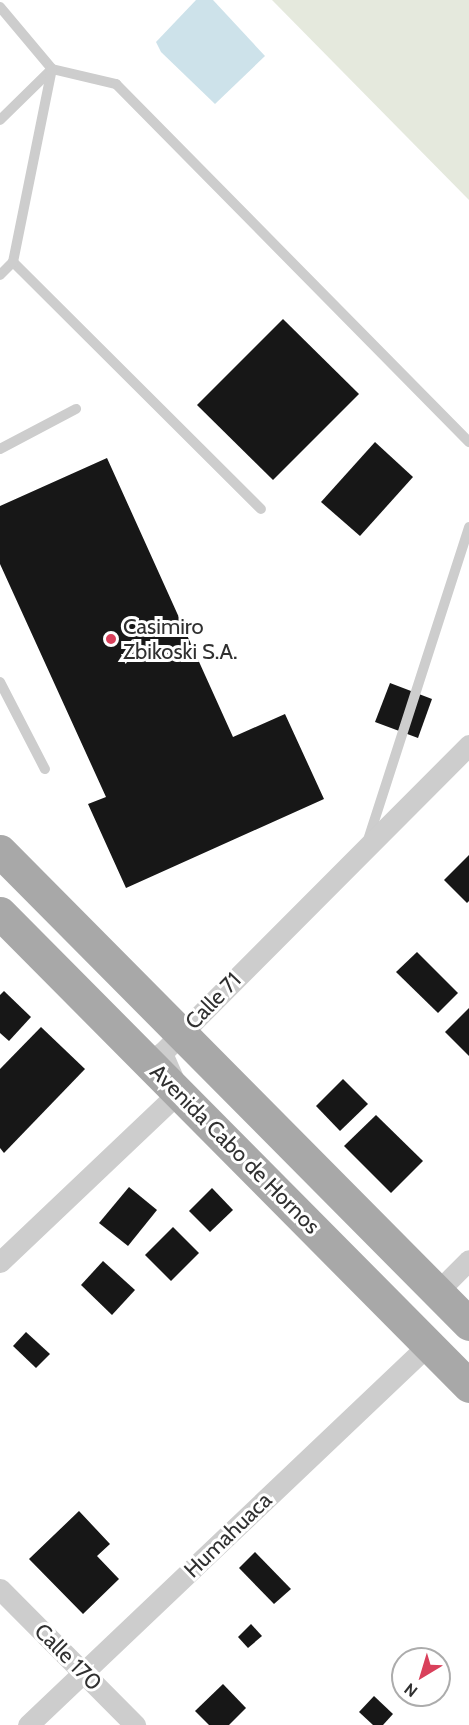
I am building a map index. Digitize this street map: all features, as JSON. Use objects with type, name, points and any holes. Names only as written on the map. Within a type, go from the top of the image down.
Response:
[{"type":"main road","name":"Avenida Cabo de Hornos","points":[[0,851],[469,1324]]},
{"type":"main road","name":"Avenida Cabo de Hornos","points":[[0,913],[469,1386]]},
{"type":"street","name":"Calle 71","points":[[179,1092],[162,1053],[368,843],[466,754]]},
{"type":"street","points":[[0,1262],[179,1092]]},
{"type":"street","points":[[437,1292],[469,1260]]},
{"type":"street","name":"Humahuaca","points":[[28,1725],[428,1346]]},
{"type":"street","name":"Calle 170","points":[[0,1589],[135,1725]]},
{"type":"lane","points":[[0,7],[52,69],[116,84],[469,442]]},
{"type":"lane","points":[[0,120],[52,69]]},
{"type":"lane","points":[[0,275],[13,262],[52,69]]},
{"type":"lane","points":[[13,262],[261,509]]},
{"type":"lane","points":[[0,449],[76,409]]},
{"type":"lane","points":[[368,843],[469,526]]},
{"type":"lane","points":[[0,682],[45,769]]},
{"type":"shaded area","points":[[272,0],[469,0],[469,200]]},
{"type":"water","points":[[196,0],[213,0],[265,56],[215,104],[161,52],[156,42]]},
{"type":"building","points":[[283,319],[359,394],[273,480],[197,405]]},
{"type":"building","points":[[375,442],[413,477],[360,536],[321,502]]},
{"type":"building","name":"Casimiro Zbikoski S.A.","points":[[107,458],[233,737],[285,714],[324,799],[126,888],[88,804],[106,797],[0,564],[0,506]]},
{"type":"building","points":[[390,683],[432,699],[418,738],[375,722]]},
{"type":"building","points":[[469,855],[469,901],[467,903],[444,880]]},
{"type":"building","points":[[417,952],[458,993],[438,1013],[396,972]]},
{"type":"building","points":[[4,991],[31,1017],[9,1041],[0,1033],[0,995]]},
{"type":"building","points":[[469,1008],[469,1056],[445,1032]]},
{"type":"building","points":[[41,1027],[85,1069],[4,1153],[0,1148],[0,1069]]},
{"type":"building","points":[[343,1079],[368,1104],[340,1131],[316,1106]]},
{"type":"building","points":[[376,1115],[423,1161],[391,1193],[344,1146]]},
{"type":"building","points":[[129,1187],[157,1210],[128,1246],[99,1223]]},
{"type":"building","points":[[212,1188],[233,1210],[210,1232],[189,1211]]},
{"type":"building","points":[[173,1227],[199,1253],[171,1281],[145,1255]]},
{"type":"building","points":[[103,1261],[135,1290],[112,1315],[81,1285]]},
{"type":"building","points":[[26,1332],[50,1354],[36,1368],[13,1346]]},
{"type":"building","points":[[79,1511],[110,1544],[97,1556],[119,1579],[83,1614],[29,1559]]},
{"type":"building","points":[[255,1552],[291,1589],[274,1604],[239,1568]]},
{"type":"building","points":[[251,1624],[262,1636],[248,1648],[238,1637]]},
{"type":"building","points":[[223,1684],[246,1708],[229,1725],[209,1725],[195,1711]]},
{"type":"building","points":[[374,1696],[393,1714],[383,1725],[373,1725],[359,1712]]},
{"type":"place","name":"Casimiro Zbikoski S.A.","points":[[111,639]]}]
